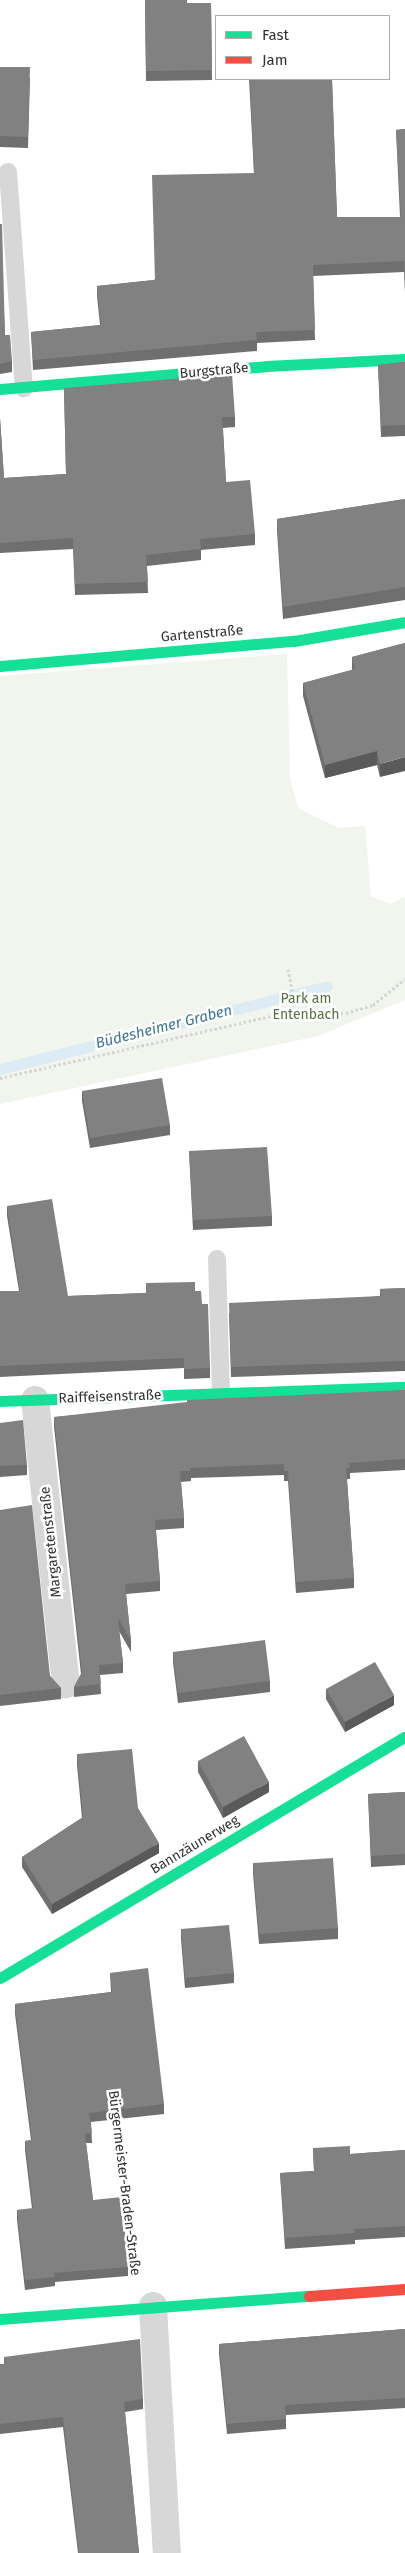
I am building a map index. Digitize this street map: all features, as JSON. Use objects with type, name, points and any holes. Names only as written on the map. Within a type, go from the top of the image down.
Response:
[{"type":"street","name":"Burgstraße","points":[[0,389],[266,366],[405,359]]},
{"type":"street","name":"Gartenstraße","points":[[0,666],[294,641],[405,622]]},
{"type":"street","name":"Raiffeisenstraße","points":[[0,1401],[405,1387]]},
{"type":"street","name":"Margaretenstraße","points":[[35,1400],[66,1684]]},
{"type":"street","name":"Bannzäunerweg","points":[[0,1978],[405,1737]]},
{"type":"street","points":[[0,2319],[146,2306],[405,2289]]},
{"type":"street","points":[[146,2306],[167,2553]]},
{"type":"lane","points":[[8,172],[24,388]]},
{"type":"lane","points":[[217,1259],[221,1394]]},
{"type":"path","points":[[288,969],[296,1010]]},
{"type":"path","points":[[0,1078],[296,1010],[346,1013],[373,1005],[405,979]]},
{"type":"path","name":"Bürgermeister-Braden-Straße","points":[[116,2116],[146,2306]]},
{"type":"green space","name":"Park am Entenbach","points":[[287,654],[290,778],[298,808],[339,828],[365,826],[371,896],[391,904],[405,896],[405,1000],[318,1036],[0,1104],[0,676]]},
{"type":"building","points":[[145,0],[187,0],[187,3],[211,3],[212,70],[146,71]]},
{"type":"building","points":[[0,67],[30,67],[28,137],[0,136]]},
{"type":"building","points":[[250,80],[332,80],[337,217],[401,217],[396,130],[405,129],[405,283],[404,261],[313,265],[315,330],[256,332],[257,340],[33,360],[31,332],[101,325],[97,286],[155,280],[152,175],[254,173]]},
{"type":"building","points":[[0,224],[2,224],[5,335],[10,335],[12,361],[0,364]]},
{"type":"building","points":[[405,362],[405,425],[381,426],[378,365]]},
{"type":"building","points":[[232,374],[235,417],[222,417],[226,482],[250,480],[255,534],[200,539],[201,549],[146,555],[148,582],[75,584],[73,538],[0,543],[0,418],[4,478],[66,474],[64,388]]},
{"type":"building","points":[[405,499],[405,587],[283,607],[277,519]]},
{"type":"building","points":[[405,643],[405,757],[380,764],[377,751],[325,765],[303,683],[355,669],[352,657]]},
{"type":"building","points":[[162,1078],[170,1125],[90,1138],[82,1091]]},
{"type":"building","points":[[267,1147],[272,1216],[193,1220],[189,1151]]},
{"type":"building","points":[[52,1199],[68,1296],[146,1293],[146,1283],[195,1282],[195,1291],[201,1291],[202,1304],[208,1304],[210,1368],[184,1369],[184,1358],[0,1366],[0,1291],[20,1291],[7,1206]]},
{"type":"building","points":[[405,1288],[405,1361],[231,1367],[229,1303],[381,1296],[380,1289]]},
{"type":"building","points":[[405,1390],[405,1459],[349,1463],[350,1468],[346,1468],[354,1578],[296,1582],[288,1471],[284,1471],[284,1464],[190,1468],[191,1471],[180,1471],[184,1518],[155,1520],[160,1581],[125,1584],[131,1641],[118,1618],[123,1663],[99,1665],[101,1684],[74,1687],[82,1672],[54,1417],[187,1402],[187,1400]]},
{"type":"building","points":[[23,1420],[27,1465],[0,1466],[0,1423]]},
{"type":"building","points":[[32,1505],[50,1676],[61,1688],[0,1695],[0,1510]]},
{"type":"building","points":[[265,1640],[270,1681],[178,1693],[173,1652]]},
{"type":"building","points":[[375,1662],[394,1695],[345,1722],[326,1689]]},
{"type":"building","points":[[244,1736],[269,1782],[223,1807],[198,1761]]},
{"type":"building","points":[[132,1749],[138,1808],[159,1843],[52,1904],[22,1857],[83,1817],[77,1754]]},
{"type":"building","points":[[405,1792],[405,1854],[371,1856],[368,1794]]},
{"type":"building","points":[[333,1858],[338,1928],[259,1934],[253,1863]]},
{"type":"building","points":[[229,1925],[234,1973],[185,1978],[181,1929]]},
{"type":"building","points":[[148,1968],[164,2104],[89,2113],[92,2133],[85,2134],[93,2200],[122,2197],[128,2267],[54,2273],[55,2277],[25,2280],[17,2210],[33,2208],[25,2141],[32,2140],[15,2004],[112,1992],[110,1973]]},
{"type":"building","points":[[350,2146],[350,2154],[405,2150],[405,2226],[354,2229],[355,2233],[285,2238],[280,2173],[314,2171],[313,2148]]},
{"type":"building","points":[[405,2329],[405,2398],[285,2405],[286,2419],[227,2424],[219,2344]]},
{"type":"building","points":[[140,2339],[143,2399],[124,2402],[139,2553],[79,2553],[63,2417],[0,2424],[0,2364],[5,2364],[4,2357]]},
{"type":"waterway","name":"Büdesheimer Graben","points":[[0,1069],[327,986]]},
{"type":"traffic: fast","points":[[0,389],[266,366],[405,359]]},
{"type":"traffic: fast","points":[[0,666],[294,641],[405,622]]},
{"type":"traffic: fast","points":[[0,1401],[405,1387]]},
{"type":"traffic: fast","points":[[0,1978],[405,1737]]},
{"type":"traffic: fast","points":[[0,2319],[309,2296]]},
{"type":"traffic: jam","points":[[309,2296],[405,2289]]}]
